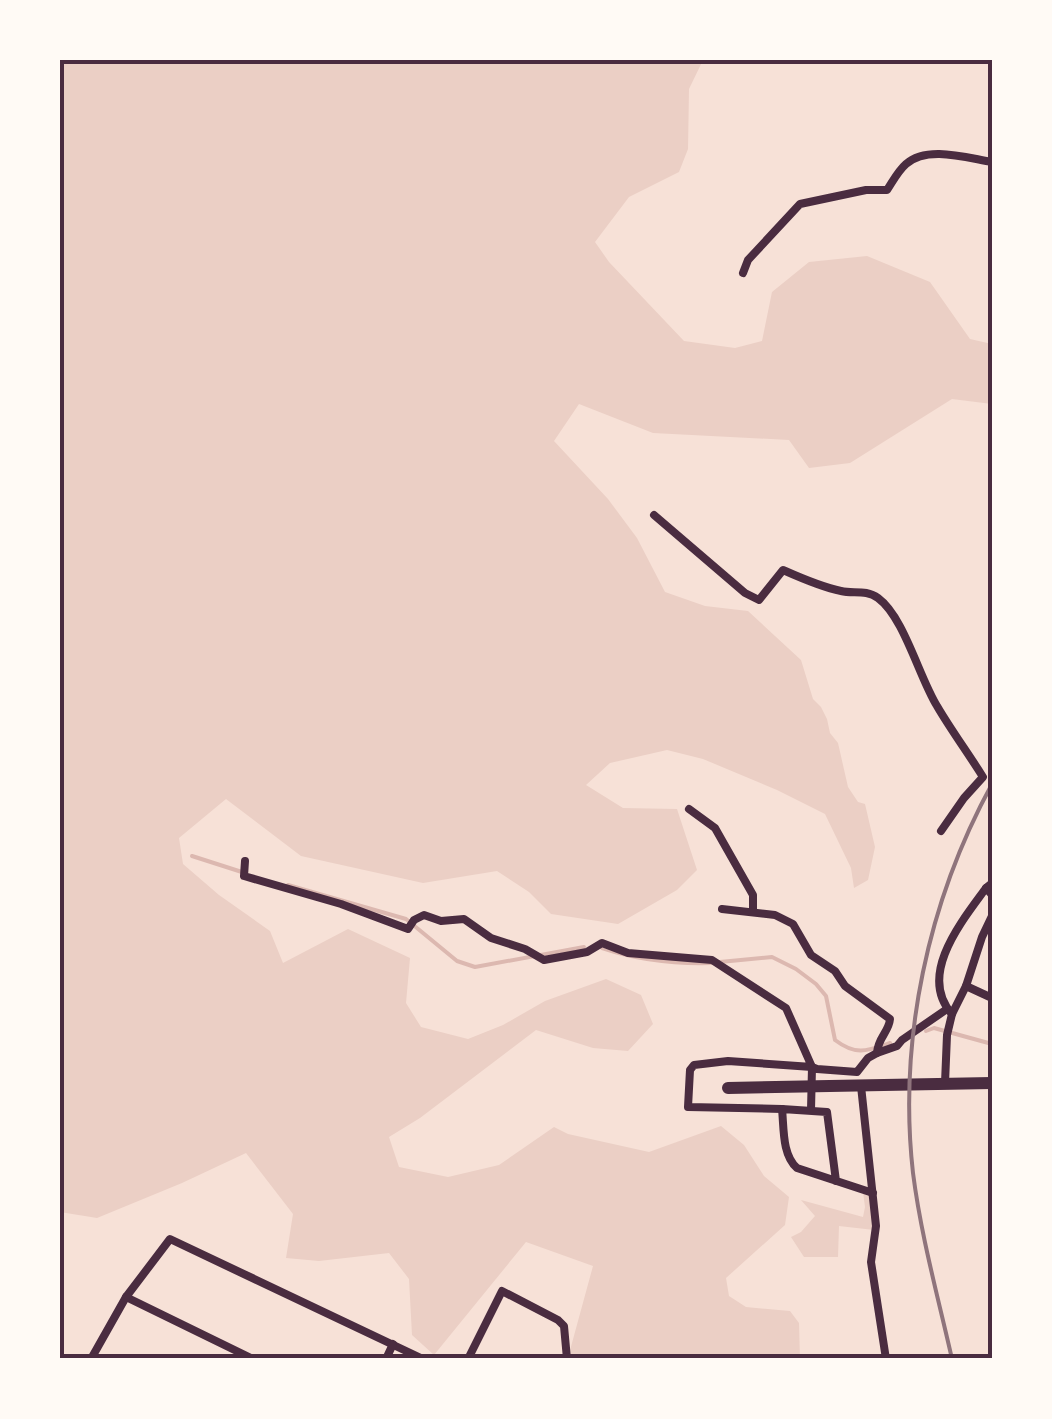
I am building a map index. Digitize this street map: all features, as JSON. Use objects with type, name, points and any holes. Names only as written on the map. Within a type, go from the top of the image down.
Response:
[{"type":"highway","points":[[728,1088],[992,1083]]},
{"type":"street","points":[[744,273],[748,260],[800,204],[866,190],[887,190],[904,165],[918,156],[933,154],[992,162]]},
{"type":"street","points":[[654,516],[745,594],[759,600],[783,570],[844,592],[877,597],[902,632],[934,702],[983,777]]},
{"type":"street","points":[[941,831],[992,766]]},
{"type":"street","points":[[689,809],[715,828],[753,895],[753,912]]},
{"type":"street","points":[[245,862],[244,876],[411,924],[424,915],[441,921],[464,919],[491,938],[536,956],[588,952],[602,943],[628,953],[712,960],[786,1008],[812,1069],[812,1110]]},
{"type":"street","points":[[950,1012],[938,982],[946,948],[990,888]]},
{"type":"street","points":[[722,908],[775,915],[793,924],[812,955],[835,970],[845,986],[890,1019],[878,1049],[858,1072],[728,1061],[694,1064],[690,1070],[688,1107],[827,1112],[836,1181]]},
{"type":"street","points":[[945,1084],[950,1012],[966,986],[992,916]]},
{"type":"street","points":[[966,986],[992,998]]},
{"type":"street","points":[[878,1049],[897,1046],[950,1012]]},
{"type":"street","points":[[861,1086],[876,1226],[871,1262],[886,1359]]},
{"type":"street","points":[[782,1109],[786,1148],[796,1168],[873,1192]]},
{"type":"street","points":[[90,1359],[126,1297],[170,1239],[423,1359]]},
{"type":"street","points":[[468,1359],[502,1291],[564,1326],[567,1359]]},
{"type":"street","points":[[126,1297],[252,1359]]},
{"type":"street","points":[[386,1359],[393,1344]]},
{"type":"shaded area","points":[[60,60],[703,60],[689,89],[688,149],[679,172],[629,197],[595,242],[684,341],[735,348],[762,341],[772,292],[809,262],[867,256],[930,282],[970,339],[992,344],[992,404],[952,399],[850,463],[809,468],[789,440],[653,433],[579,404],[554,441],[608,499],[637,538],[665,592],[705,606],[748,611],[801,660],[813,699],[821,707],[838,743],[848,787],[858,802],[865,804],[875,847],[868,880],[854,888],[851,868],[825,814],[703,759],[667,750],[610,763],[586,785],[623,808],[677,809],[697,870],[677,890],[618,924],[551,914],[529,892],[497,871],[423,883],[301,856],[226,799],[179,838],[183,864],[270,931],[283,963],[348,929],[410,958],[406,1003],[421,1027],[468,1039],[545,1001],[606,979],[641,995],[653,1024],[628,1051],[593,1048],[536,1030],[389,1137],[399,1167],[448,1177],[499,1165],[554,1127],[568,1134],[649,1152],[721,1126],[744,1145],[764,1176],[789,1197],[785,1225],[726,1278],[729,1296],[746,1307],[790,1311],[799,1323],[800,1359],[573,1359],[569,1354],[593,1266],[526,1242],[434,1355],[412,1335],[409,1279],[389,1253],[319,1261],[286,1258],[293,1214],[246,1153],[97,1218],[60,1212]]},
{"type":"shaded area","points":[[863,1192],[871,1194],[874,1230],[839,1226],[838,1257],[804,1257],[791,1237],[815,1216],[801,1200],[863,1217]]},
{"type":"waterway","points":[[192,856],[245,873]]},
{"type":"waterway","points":[[288,885],[406,919],[457,961],[475,967],[584,947]]},
{"type":"waterway","points":[[602,948],[656,960],[711,963]]},
{"type":"waterway","points":[[720,962],[772,957],[796,969],[826,996],[835,1040],[862,1050],[890,1043]]},
{"type":"waterway","points":[[926,1031],[934,1028],[992,1044]]},
{"type":"railway","points":[[952,1359],[916,1197],[909,1123],[910,1073],[923,972],[935,923],[951,875],[992,784]]}]
